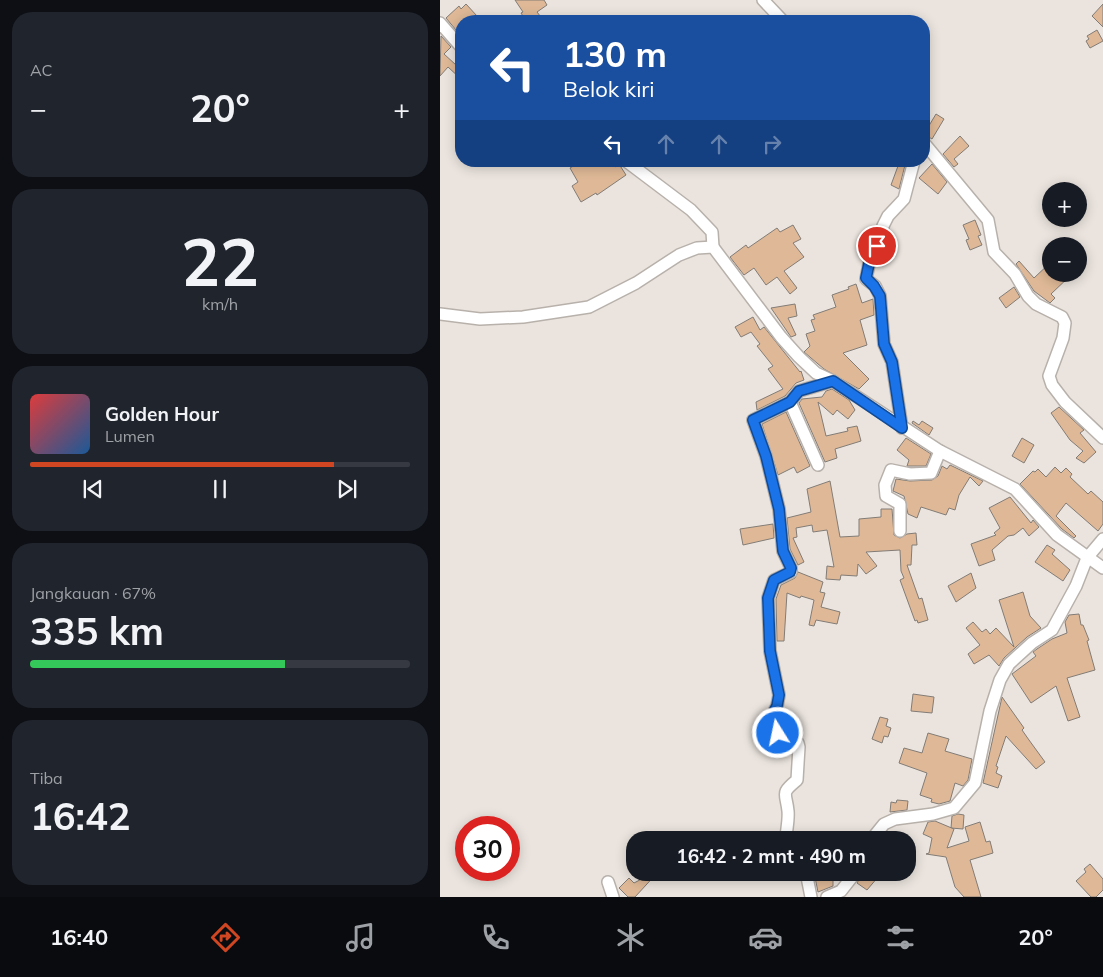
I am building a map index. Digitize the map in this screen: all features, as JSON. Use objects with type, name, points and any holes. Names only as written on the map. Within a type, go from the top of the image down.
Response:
[{"type":"street","points":[[763,0],[777,15]]},
{"type":"street","points":[[440,23],[455,40]]},
{"type":"street","points":[[930,150],[988,220],[994,252],[1015,274],[1028,296],[1036,304],[1062,317],[1065,323],[1063,338],[1050,376],[1052,385],[1065,402],[1103,438]]},
{"type":"street","points":[[634,167],[692,210],[712,232],[713,247],[793,351],[816,373],[833,381],[902,428],[940,451],[1015,489],[1057,535],[1103,568]]},
{"type":"street","points":[[902,428],[892,362],[884,344],[880,296],[866,278],[871,254],[882,239],[883,226],[888,216],[904,199],[912,167]]},
{"type":"street","points":[[440,314],[480,319],[523,318],[589,307],[636,283],[679,255],[697,248],[713,247]]},
{"type":"street","points":[[787,831],[788,811],[784,795],[786,789],[797,780],[799,747],[798,743],[778,733],[770,720],[777,706],[779,695],[770,651],[768,598],[774,580],[790,572],[791,568],[783,551],[779,509],[766,456],[753,420],[790,402],[799,391],[833,381]]},
{"type":"street","points":[[790,402],[818,465]]},
{"type":"street","points":[[900,531],[900,504],[886,496],[884,491],[891,470],[910,474],[931,474],[940,451]]},
{"type":"street","points":[[878,831],[884,824],[895,819],[933,814],[954,808],[975,783],[990,711],[1000,680],[1009,664],[1032,643],[1052,630],[1072,594],[1087,558],[1103,539]]},
{"type":"street","points":[[808,881],[812,897]]},
{"type":"street","points":[[827,897],[841,891],[849,881]]},
{"type":"street","points":[[608,882],[613,897]]},
{"type":"building","points":[[515,0],[544,0],[547,5],[537,12],[539,15],[522,15],[521,13],[523,12]]},
{"type":"building","points":[[466,4],[476,15],[455,15],[455,29],[446,18],[459,6],[461,9]]},
{"type":"building","points":[[1103,4],[1103,27],[1092,16]]},
{"type":"building","points":[[1097,30],[1103,41],[1090,48],[1086,41],[1089,39],[1087,36]]},
{"type":"building","points":[[441,36],[451,47],[444,54],[455,64],[455,73],[448,67],[440,76]]},
{"type":"building","points":[[936,114],[944,119],[932,139],[930,138],[930,124]]},
{"type":"building","points":[[960,136],[969,146],[954,159],[958,164],[954,167],[943,154]]},
{"type":"building","points":[[932,164],[947,182],[938,194],[919,178]]},
{"type":"building","points":[[621,167],[626,175],[597,195],[596,193],[581,202],[572,186],[578,182],[570,168]]},
{"type":"building","points":[[898,167],[904,167],[899,189],[891,185]]},
{"type":"building","points":[[975,220],[981,235],[978,236],[982,245],[970,250],[966,240],[969,239],[963,225]]},
{"type":"building","points":[[793,225],[801,239],[793,243],[804,257],[784,271],[797,288],[790,294],[777,277],[766,285],[754,268],[744,275],[730,257],[746,245],[748,248],[777,228],[780,232]]},
{"type":"building","points":[[1019,261],[1034,278],[1042,270],[1042,282],[1064,282],[1051,294],[1055,298],[1050,303],[1034,291],[1016,264]]},
{"type":"building","points":[[856,284],[862,303],[873,299],[874,315],[860,320],[867,345],[843,353],[869,379],[859,389],[824,369],[804,352],[810,346],[806,334],[815,331],[811,320],[815,319],[813,315],[836,307],[832,295],[849,289],[848,287]]},
{"type":"building","points":[[1014,287],[1020,297],[1006,308],[999,298]]},
{"type":"building","points":[[795,304],[797,316],[788,318],[796,335],[791,337],[771,308]]},
{"type":"building","points":[[753,317],[760,330],[764,327],[801,371],[804,380],[796,383],[785,396],[757,410],[756,402],[783,389],[768,369],[773,366],[757,346],[760,344],[751,332],[741,337],[735,327]]},
{"type":"building","points":[[832,389],[849,400],[855,410],[848,419],[837,410],[833,415],[818,402],[826,436],[848,431],[847,428],[857,426],[861,441],[835,449],[837,458],[825,462],[799,403],[802,399],[822,397],[826,391]]},
{"type":"building","points":[[1059,407],[1084,430],[1080,433],[1096,452],[1084,463],[1076,458],[1083,451],[1070,440],[1051,413]]},
{"type":"building","points":[[786,412],[810,466],[797,473],[794,467],[778,475],[762,424]]},
{"type":"building","points":[[913,421],[919,425],[922,421],[933,428],[929,435],[912,423]]},
{"type":"building","points":[[906,438],[931,454],[926,466],[907,466],[909,460],[897,450]]},
{"type":"building","points":[[1022,438],[1034,445],[1024,463],[1012,456]]},
{"type":"building","points":[[950,465],[983,481],[979,486],[970,477],[959,495],[955,510],[949,508],[946,515],[921,507],[917,518],[908,514],[904,496],[893,491],[896,479],[910,481],[932,480],[938,476],[942,466],[947,469]]},
{"type":"building","points":[[1055,467],[1061,473],[1066,468],[1072,474],[1070,477],[1088,494],[1091,491],[1103,502],[1103,524],[1098,531],[1066,503],[1056,516],[1076,536],[1074,538],[1062,529],[1020,484],[1033,471],[1035,472],[1038,469],[1046,477]]},
{"type":"building","points":[[830,481],[840,537],[859,536],[859,519],[881,517],[881,509],[892,509],[894,535],[900,538],[907,534],[916,533],[917,545],[912,545],[911,565],[907,565],[919,599],[922,598],[928,620],[918,623],[917,620],[915,621],[900,580],[904,578],[901,571],[900,550],[866,552],[877,566],[866,574],[858,564],[857,576],[841,575],[840,580],[826,579],[827,566],[834,567],[827,530],[813,532],[812,525],[796,528],[797,537],[793,538],[804,562],[798,565],[790,549],[787,518],[811,512],[807,489]]},
{"type":"building","points":[[1010,497],[1031,523],[1033,520],[1039,527],[1029,536],[1023,528],[1014,535],[1008,536],[992,550],[995,560],[979,566],[971,544],[996,535],[994,533],[1000,528],[989,508]]},
{"type":"building","points":[[773,524],[774,538],[743,545],[740,529]]},
{"type":"building","points":[[1047,545],[1055,550],[1052,554],[1070,570],[1063,581],[1035,562]]},
{"type":"building","points":[[798,572],[823,582],[820,592],[825,593],[821,607],[840,612],[837,624],[816,620],[814,626],[809,625],[814,600],[801,596],[800,598],[787,593],[784,641],[777,641],[776,599],[781,585],[795,578]]},
{"type":"building","points":[[971,573],[976,588],[956,602],[948,586]]},
{"type":"building","points":[[1023,592],[1030,616],[1041,628],[1027,637],[1004,658],[999,666],[989,655],[974,664],[968,654],[980,645],[966,628],[973,622],[982,632],[986,629],[990,634],[996,628],[1014,647],[999,600]]},
{"type":"building","points":[[1079,614],[1081,625],[1083,625],[1089,640],[1087,641],[1095,670],[1067,678],[1080,717],[1068,721],[1056,686],[1031,703],[1012,674],[1036,656],[1033,652],[1037,649],[1052,639],[1067,633],[1065,622],[1069,615]]},
{"type":"building","points":[[913,694],[934,697],[932,713],[911,711]]},
{"type":"building","points":[[1002,697],[1024,728],[1022,730],[1045,762],[1036,769],[1006,736],[996,766],[998,767],[996,773],[1002,776],[998,788],[983,783]]},
{"type":"building","points":[[880,717],[888,719],[886,726],[891,728],[888,737],[884,736],[882,743],[872,739]]},
{"type":"building","points":[[928,733],[949,739],[945,751],[972,759],[968,780],[963,786],[955,783],[950,801],[939,804],[931,802],[932,799],[920,795],[927,773],[899,763],[904,748],[922,753]]},
{"type":"building","points":[[897,800],[908,801],[907,810],[890,812],[891,802],[896,803]]},
{"type":"building","points":[[964,815],[963,829],[951,828],[952,816]]},
{"type":"building","points":[[935,821],[954,829],[947,848],[969,841],[965,827],[980,822],[986,842],[990,841],[993,853],[970,860],[981,897],[964,897],[955,887],[946,857],[926,854],[929,853],[932,838],[923,834],[928,822]]},
{"type":"building","points":[[1090,864],[1103,879],[1103,890],[1096,897],[1091,897],[1076,881],[1086,872],[1084,869]]},
{"type":"building","points":[[626,881],[634,883],[638,881],[650,881],[635,897],[628,897],[619,888]]},
{"type":"building","points":[[816,881],[833,881],[833,886],[818,892]]},
{"type":"building","points":[[858,881],[875,881],[867,890],[857,883]]},
{"type":"route","points":[[778,733],[770,720],[777,706],[779,695],[770,651],[771,623],[768,598],[774,580],[790,572],[791,568],[786,561],[783,551],[779,509],[766,456],[753,425],[753,420],[790,402],[799,391],[833,381],[902,428],[892,362],[884,344],[883,308],[880,296],[866,278],[871,254],[877,246]]}]
